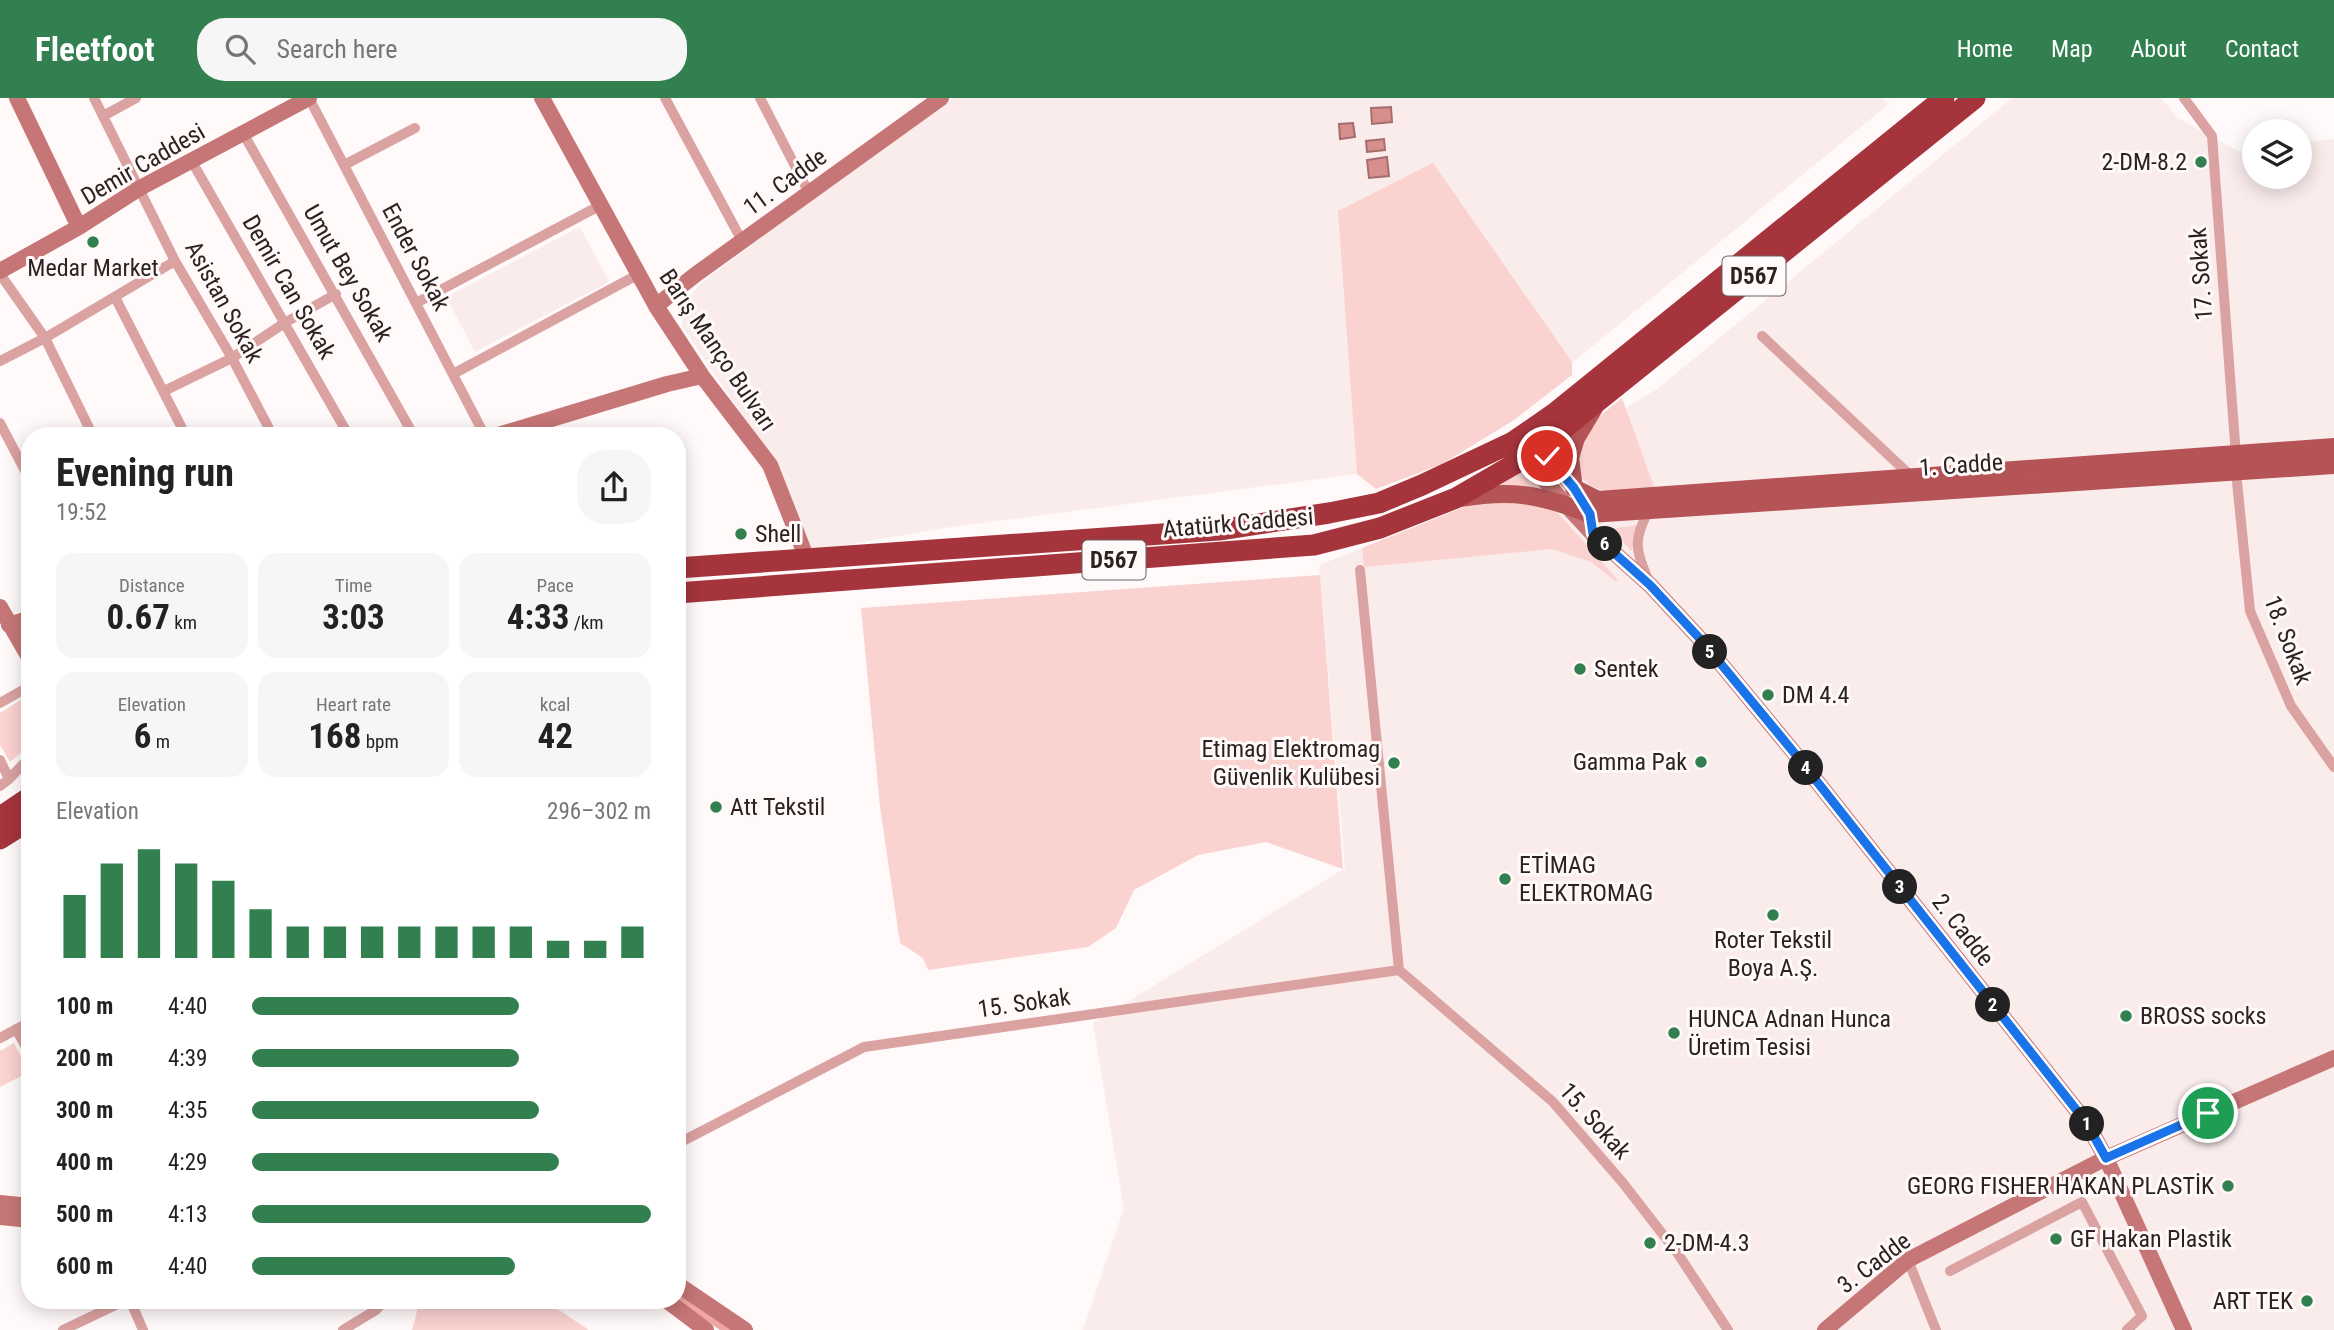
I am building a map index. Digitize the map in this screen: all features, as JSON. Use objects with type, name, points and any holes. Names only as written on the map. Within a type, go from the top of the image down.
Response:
[{"type":"highway","name":"D567","points":[[686,567],[1219,530],[1379,503],[1513,442],[1555,413],[1944,98]]},
{"type":"highway","name":"D567","points":[[1532,454],[1975,98]]},
{"type":"highway","name":"Atatürk Caddesi","points":[[686,592],[1314,545],[1380,528],[1456,498],[1532,454]]},
{"type":"highway","points":[[2,830],[21,808]]},
{"type":"highway","points":[[2,830],[21,823]]},
{"type":"highway","points":[[2,830],[21,827]]},
{"type":"main road","points":[[1594,507],[1574,488],[1570,458],[1576,438],[1596,404]]},
{"type":"main road","name":"1. Cadde","points":[[1594,507],[1649,510],[2236,464],[2334,447]]},
{"type":"main road","name":"1. Cadde","points":[[1594,507],[1913,478],[2236,464],[2334,465]]},
{"type":"main road","points":[[1456,498],[1489,493],[1527,494],[1565,504],[1594,507]]},
{"type":"street","points":[[17,98],[79,227]]},
{"type":"street","name":"Asistan Sokak","points":[[94,98],[175,261],[232,358],[268,427]]},
{"type":"street","points":[[103,116],[136,98]]},
{"type":"street","name":"Demir Caddesi","points":[[0,272],[140,188],[309,98]]},
{"type":"street","name":"Ender Sokak","points":[[309,98],[480,427]]},
{"type":"street","name":"Barış Manço Bulvarı","points":[[542,98],[656,306],[702,376],[771,465],[807,559]]},
{"type":"street","points":[[665,98],[742,241]]},
{"type":"street","points":[[760,98],[809,193]]},
{"type":"street","points":[[914,116],[930,98]]},
{"type":"street","name":"11. Cadde","points":[[656,306],[941,98]]},
{"type":"street","name":"17. Sokak","points":[[2184,98],[2212,136],[2236,464]]},
{"type":"street","points":[[344,165],[415,128]]},
{"type":"street","name":"Umut Bey Sokak","points":[[243,133],[409,427]]},
{"type":"street","name":"Demir Can Sokak","points":[[191,160],[344,427]]},
{"type":"street","points":[[416,303],[601,205]]},
{"type":"street","points":[[0,361],[45,338],[175,261]]},
{"type":"street","points":[[0,272],[45,338],[89,427]]},
{"type":"street","points":[[453,374],[639,274]]},
{"type":"street","points":[[164,391],[232,358],[286,322],[336,294]]},
{"type":"street","points":[[115,297],[182,427]]},
{"type":"street","points":[[1762,336],[1913,478]]},
{"type":"street","points":[[525,427],[702,376]]},
{"type":"street","points":[[1532,454],[1555,413]]},
{"type":"street","points":[[0,423],[21,463]]},
{"type":"street","points":[[1513,442],[1532,454],[1547,456],[1574,488]]},
{"type":"street","name":"2. Cadde","points":[[1532,454],[1536,470],[1565,504],[1593,534],[1650,585],[1702,641],[1796,755],[2086,1122],[2106,1158],[2184,1330]]},
{"type":"street","name":"18. Sokak","points":[[2236,464],[2250,611],[2291,706],[2334,768]]},
{"type":"street","points":[[1593,534],[1594,507]]},
{"type":"street","points":[[1649,510],[1641,526],[1636,550],[1650,585]]},
{"type":"street","points":[[1360,570],[1399,970]]},
{"type":"street","points":[[0,607],[21,644]]},
{"type":"street","points":[[9,625],[21,621]]},
{"type":"street","points":[[0,703],[21,691]]},
{"type":"street","points":[[0,760],[5,782]]},
{"type":"street","points":[[5,782],[21,766]]},
{"type":"street","name":"15. Sokak","points":[[686,1139],[864,1047],[1399,970],[1553,1102],[1623,1183],[1678,1254],[1728,1330]]},
{"type":"street","points":[[0,1038],[21,1026]]},
{"type":"street","points":[[16,1029],[21,1038]]},
{"type":"street","name":"3. Cadde","points":[[1825,1330],[1908,1260],[2106,1158],[2334,1058]]},
{"type":"street","points":[[1950,1271],[2082,1202],[2142,1317],[2127,1330]]},
{"type":"street","points":[[0,1203],[21,1205]]},
{"type":"street","points":[[0,1217],[21,1219]]},
{"type":"street","points":[[1908,1260],[1936,1330]]},
{"type":"street","points":[[686,1290],[745,1330]]},
{"type":"street","points":[[62,1330],[108,1309]]},
{"type":"street","points":[[132,1309],[143,1330]]},
{"type":"street","points":[[343,1330],[377,1309]]},
{"type":"street","points":[[678,1309],[706,1330]]},
{"type":"shaded area","points":[[953,98],[1880,98],[1889,104],[1572,363],[1433,164],[1339,211],[1357,474],[944,528],[812,551],[777,467],[682,326],[685,302],[701,283],[916,122]]},
{"type":"shaded area","points":[[2012,98],[2161,98],[2178,118],[2238,151],[2242,150],[2242,189],[2312,189],[2312,142],[2334,139],[2334,1330],[1083,1330],[1124,1208],[1093,1023],[1345,868],[1319,565],[1450,514],[1657,389]]},
{"type":"shaded area","points":[[1391,107],[1392,122],[1372,124],[1371,108]]},
{"type":"shaded area","points":[[1353,123],[1355,137],[1340,139],[1339,124]]},
{"type":"shaded area","points":[[1384,139],[1385,150],[1367,152],[1366,141]]},
{"type":"shaded area","points":[[1387,157],[1389,176],[1369,178],[1367,160]]},
{"type":"shaded area","points":[[1433,163],[1572,362],[1572,375],[1514,420],[1442,464],[1376,489],[1357,474],[1338,211]]},
{"type":"shaded area","points":[[580,227],[609,282],[475,352],[446,297]]},
{"type":"shaded area","points":[[1622,398],[1656,492],[1603,490],[1587,483],[1579,471],[1577,457],[1582,437],[1596,420]]},
{"type":"shaded area","points":[[1527,466],[1552,495],[1494,489]]},
{"type":"shaded area","points":[[1484,499],[1549,503],[1618,580],[1615,581],[1591,562],[1552,549],[1364,567],[1362,548]]},
{"type":"shaded area","points":[[1637,525],[1632,549],[1631,551],[1611,529]]},
{"type":"shaded area","points":[[1320,575],[1343,869],[1266,842],[1198,855],[1134,890],[1116,928],[1088,947],[928,970],[923,958],[900,943],[880,807],[861,608]]},
{"type":"shaded area","points":[[21,700],[21,753],[10,762],[0,745],[0,713]]},
{"type":"shaded area","points":[[14,1043],[21,1057],[21,1076],[0,1087],[0,1051]]},
{"type":"shaded area","points":[[686,1296],[738,1330],[720,1330],[686,1306]]},
{"type":"shaded area","points":[[418,1309],[558,1309],[589,1330],[412,1330]]},
{"type":"place","name":"2-DM-8.2","points":[[2201,162]]},
{"type":"place","name":"Medar Market","points":[[93,242]]},
{"type":"place","name":"Shell","points":[[741,534]]},
{"type":"place","name":"Sentek","points":[[1580,669]]},
{"type":"place","name":"DM 4.4","points":[[1768,695]]},
{"type":"place","name":"Gamma Pak","points":[[1701,762]]},
{"type":"place","name":"Etimag Elektromag Güvenlik Kulübesi","points":[[1394,763]]},
{"type":"place","name":"Att Tekstil","points":[[716,807]]},
{"type":"place","name":"ETİMAG ELEKTROMAG","points":[[1505,879]]},
{"type":"place","name":"Roter Tekstil Boya A.Ş.","points":[[1773,915]]},
{"type":"place","name":"BROSS socks","points":[[2126,1016]]},
{"type":"place","name":"HUNCA Adnan Hunca Üretim Tesisi","points":[[1674,1033]]},
{"type":"place","name":"GEORG FISHER HAKAN PLASTİK","points":[[2228,1186]]},
{"type":"place","name":"GF Hakan Plastik","points":[[2056,1239]]},
{"type":"place","name":"2-DM-4.3","points":[[1650,1243]]},
{"type":"place","name":"ART TEK","points":[[2307,1301]]},
{"type":"route","points":[[1547,456],[1574,488],[1590,514],[1593,534],[1650,585],[1702,641],[1796,755],[2086,1122],[2106,1158],[2208,1113]]}]
